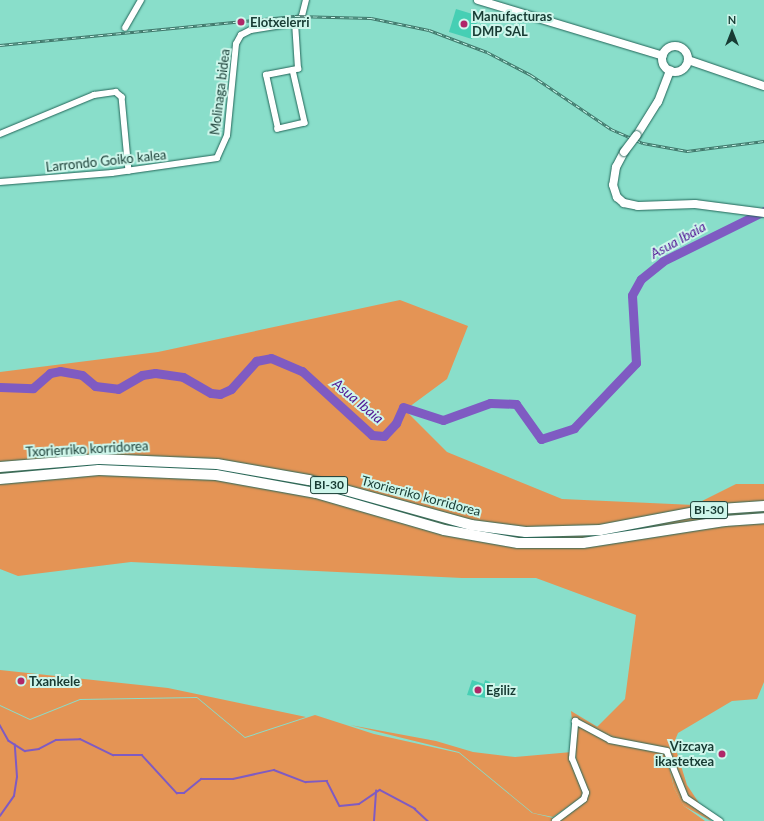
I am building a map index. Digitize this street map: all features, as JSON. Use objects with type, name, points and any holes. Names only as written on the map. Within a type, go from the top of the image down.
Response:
[{"type":"highway","name":"Txorierriko korridorea","points":[[0,467],[99,459],[217,464],[309,480],[471,525],[526,532],[600,530],[706,510],[764,506]]},
{"type":"highway","name":"Txorierriko korridorea","points":[[0,479],[99,470],[216,475],[316,493],[452,532],[518,543],[590,542],[725,521],[764,518]]},
{"type":"street","points":[[125,28],[141,0]]},
{"type":"street","points":[[293,70],[305,123],[278,129],[266,75],[298,69],[295,22],[302,16],[306,0]]},
{"type":"street","points":[[478,0],[663,56]]},
{"type":"street","name":"Molinaga bidea","points":[[214,159],[227,136],[236,44],[241,35],[250,30],[295,22]]},
{"type":"street","points":[[675,46],[686,52],[688,60],[682,70],[670,70],[663,63],[663,56],[667,49],[675,46]]},
{"type":"street","points":[[688,60],[764,86]]},
{"type":"street","points":[[670,70],[658,102],[624,152],[616,167],[612,185],[617,197],[624,203],[728,207],[764,213]]},
{"type":"street","points":[[0,134],[98,94],[116,92],[122,97],[129,170]]},
{"type":"street","name":"Larrondo Goiko kalea","points":[[0,182],[129,170],[214,159]]},
{"type":"street","points":[[556,821],[584,799],[584,784],[574,769],[571,744],[575,721],[610,740],[667,751],[686,798],[720,821]]},
{"type":"shaded area","points":[[400,300],[468,326],[447,379],[405,410],[447,452],[562,499],[694,505],[736,484],[764,484],[764,682],[757,699],[732,701],[678,733],[674,743],[687,785],[711,821],[684,806],[674,788],[667,753],[616,738],[597,727],[625,699],[636,615],[536,578],[462,578],[131,562],[18,576],[0,569],[0,372],[158,352]]},
{"type":"shaded area","points":[[0,670],[168,688],[306,717],[245,737],[197,697],[80,699],[30,719],[0,705]]},
{"type":"shaded area","points":[[197,698],[245,738],[315,715],[374,734],[459,753],[532,813],[553,818],[586,795],[577,770],[571,711],[616,738],[666,753],[674,788],[684,806],[705,821],[0,821],[0,706],[30,720],[80,700]]},
{"type":"shaded area","points":[[350,725],[436,741],[473,752],[515,757],[572,752],[585,795],[553,817],[533,813],[459,752]]},
{"type":"building","name":"Manufacturas DMP SAL","points":[[456,9],[479,16],[472,39],[449,32]]},
{"type":"building","name":"Txankele","points":[[17,677],[26,679],[24,686],[15,684]]},
{"type":"building","name":"Egiliz","points":[[472,680],[484,684],[485,680],[490,682],[485,698],[467,695]]},
{"type":"waterway","name":"Asua Ibaia","points":[[0,387],[33,388],[50,373],[60,371],[82,375],[95,386],[118,389],[142,375],[155,373],[183,377],[211,393],[220,394],[231,389],[256,361],[271,358],[302,371],[372,435],[384,436],[396,423],[403,407],[443,420],[490,403],[516,404],[541,439],[574,428],[636,363],[632,295],[641,279],[663,261],[764,211]]},
{"type":"waterway","points":[[0,725],[9,741],[25,751],[39,749],[56,740],[80,739],[113,755],[142,755],[177,793],[184,793],[201,779],[233,779],[274,770],[306,782],[327,781],[340,806],[359,804],[380,790],[415,809],[428,821]]},
{"type":"waterway","points":[[0,816],[14,796],[17,777],[15,745]]},
{"type":"waterway","points":[[374,821],[376,791]]},
{"type":"railway","points":[[0,45],[295,16],[371,18],[429,30],[487,52],[531,75],[611,129],[643,143],[687,151],[764,141]]},
{"type":"place","name":"Elotxelerri","points":[[241,22]]},
{"type":"place","name":"Manufacturas DMP SAL","points":[[464,24]]},
{"type":"place","name":"Txankele","points":[[21,681]]},
{"type":"place","name":"Egiliz","points":[[478,690]]},
{"type":"place","name":"Vizcaya ikastetxea","points":[[722,754]]}]
